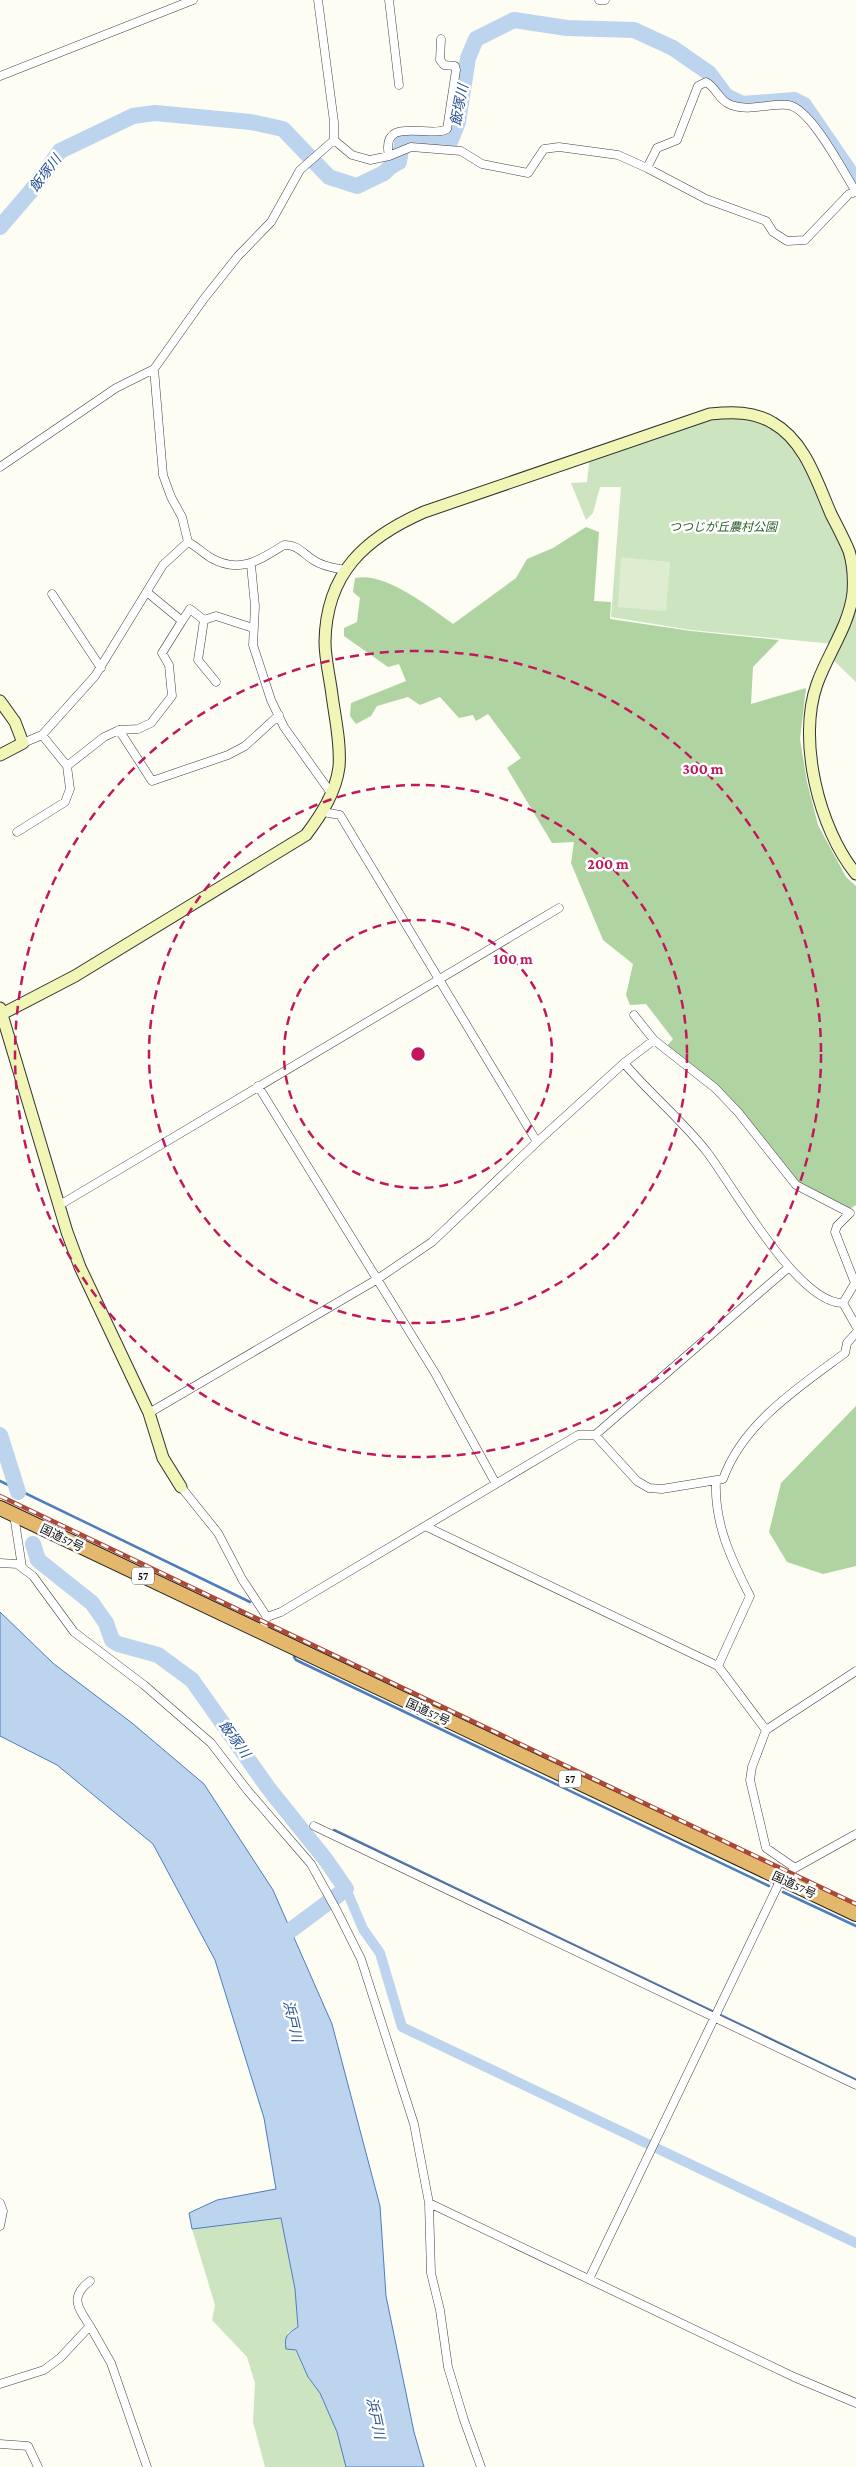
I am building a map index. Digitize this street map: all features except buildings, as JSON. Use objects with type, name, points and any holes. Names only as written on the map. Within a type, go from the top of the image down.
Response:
[{"type":"highway","name":"国道57号","points":[[0,1508],[856,1914]]},
{"type":"street","points":[[0,76],[193,0]]},
{"type":"street","points":[[0,467],[116,388],[154,369],[192,314],[238,256],[271,222],[300,170],[334,140],[334,122],[318,0]]},
{"type":"street","points":[[389,0],[399,85]]},
{"type":"street","points":[[599,0],[605,0]]},
{"type":"street","points":[[389,156],[387,146],[392,137],[402,132],[414,129],[442,132],[447,129],[456,70],[454,66],[444,65],[440,60],[441,39]]},
{"type":"street","points":[[334,140],[352,155],[370,160],[389,156],[411,147],[460,151],[482,164],[528,173],[544,149],[559,147],[618,155],[706,199],[766,221],[773,232],[787,241],[805,240],[848,194],[856,192],[812,124],[800,110],[789,105],[740,108],[720,99],[706,82],[698,86],[677,140],[657,148],[647,168]]},
{"type":"street","points":[[154,369],[163,475],[171,497],[182,517],[188,542],[210,558],[228,565],[251,565],[284,545],[289,545],[297,547],[314,561],[325,566],[345,570]]},
{"type":"street","points":[[268,1617],[251,1594],[218,1533],[181,1487],[163,1458],[149,1413],[80,1268],[58,1206],[1,1012],[75,976],[306,835],[323,812],[338,769],[339,753],[325,643],[327,613],[345,570],[359,553],[400,522],[606,449],[710,414],[744,413],[773,423],[790,436],[810,466],[849,552],[853,574],[852,593],[846,621],[816,685],[809,729],[813,770],[830,833],[843,858],[856,874]]},
{"type":"street","points":[[0,755],[42,735],[101,668],[119,635],[148,593],[163,565],[188,542]]},
{"type":"street","points":[[251,565],[255,606],[253,644],[271,700],[293,741],[331,793]]},
{"type":"street","points":[[148,593],[182,621]]},
{"type":"street","points":[[52,594],[101,668]]},
{"type":"street","points":[[67,766],[104,737],[119,730],[138,729],[151,723],[172,696],[169,665],[162,652],[190,609],[204,620]]},
{"type":"street","points":[[204,620],[216,616],[253,628]]},
{"type":"street","points":[[204,620],[198,660],[216,682]]},
{"type":"street","points":[[0,701],[15,722],[23,743]]},
{"type":"street","points":[[119,730],[152,781],[228,755],[245,746],[279,715]]},
{"type":"street","points":[[17,832],[65,802],[70,789],[67,766],[42,735]]},
{"type":"street","points":[[323,812],[340,815],[537,1142]]},
{"type":"street","points":[[58,1206],[559,908]]},
{"type":"street","points":[[634,1015],[654,1040],[715,1088],[738,1112],[796,1185],[850,1213],[837,1226],[835,1232],[856,1283],[843,1303]]},
{"type":"street","points":[[149,1413],[376,1280],[432,1242],[537,1142],[624,1063],[654,1040]]},
{"type":"street","points":[[624,1063],[706,1152],[788,1268],[834,1303],[843,1303]]},
{"type":"street","points":[[258,1086],[435,1373],[496,1484]]},
{"type":"street","points":[[261,1633],[268,1617],[282,1612],[427,1527],[578,1435],[595,1435],[788,1268]]},
{"type":"street","points":[[843,1303],[856,1326]]},
{"type":"street","points":[[595,1435],[637,1482],[648,1488],[662,1489],[723,1479],[735,1451],[753,1427],[845,1353],[847,1343],[856,1333]]},
{"type":"street","points":[[716,1481],[715,1503],[723,1536],[750,1596],[718,1666]]},
{"type":"street","points":[[14,1515],[22,1566]]},
{"type":"street","points":[[427,1527],[718,1666],[766,1730]]},
{"type":"street","points":[[0,1563],[22,1566],[33,1576],[74,1632],[144,1685],[211,1743],[248,1792],[311,1864],[337,1910],[361,1959],[414,2124],[429,2203],[431,2273],[440,2310],[448,2367],[481,2467]]},
{"type":"street","points":[[795,1868],[766,1848],[752,1791],[752,1767],[766,1730],[856,1671]]},
{"type":"street","points":[[314,1826],[856,2084]]},
{"type":"street","points":[[589,2279],[781,1879],[795,1868],[856,1834]]},
{"type":"street","points":[[429,2203],[794,2376],[856,2403]]},
{"type":"street","points":[[0,2204],[3,2211],[0,2226]]},
{"type":"street","points":[[90,2282],[78,2292],[77,2301],[81,2312],[111,2363],[147,2467]]},
{"type":"street","points":[[0,2384],[44,2370],[60,2358],[90,2326]]},
{"type":"street","points":[[0,2444],[28,2446],[38,2467]]},
{"type":"green space","name":"つつじが丘農村公園","points":[[743,413],[790,436],[849,552],[856,592],[856,682],[829,656],[834,644],[691,630],[611,617],[621,487],[600,487],[593,513],[586,520],[571,483],[587,482],[590,454],[710,414]]},
{"type":"green space","points":[[586,527],[599,532],[594,601],[611,602],[610,619],[691,631],[779,640],[753,667],[751,704],[806,688],[800,739],[807,782],[818,825],[846,877],[856,886],[856,1205],[850,1209],[797,1183],[740,1109],[667,1046],[673,1039],[646,1004],[630,1005],[626,995],[633,964],[603,940],[571,863],[574,842],[552,843],[507,768],[521,758],[488,714],[476,721],[473,715],[459,718],[440,697],[420,705],[408,697],[377,706],[371,716],[356,724],[350,716],[351,703],[406,681],[399,664],[388,667],[344,636],[344,628],[357,622],[360,598],[353,592],[355,578],[380,580],[393,585],[420,600],[453,624],[516,578],[527,559],[553,548]]},
{"type":"green space","points":[[621,557],[670,562],[666,611],[618,607]]},
{"type":"green space","points":[[856,1406],[856,1566],[823,1574],[787,1562],[769,1532],[781,1483]]},
{"type":"green space","points":[[281,2218],[295,2289],[298,2327],[287,2333],[308,2377],[320,2393],[337,2432],[346,2467],[265,2467],[253,2422],[255,2383],[247,2357],[212,2320],[215,2305],[192,2229]]},
{"type":"water","name":"浜戸川","points":[[0,1612],[54,1664],[132,1723],[204,1784],[273,1890],[332,2024],[380,2206],[386,2296],[414,2432],[424,2467],[346,2467],[337,2432],[320,2393],[308,2377],[296,2350],[286,2349],[285,2341],[287,2336],[298,2327],[295,2289],[281,2218],[192,2229],[189,2213],[217,2200],[276,2189],[264,2118],[215,1960],[153,1844],[57,1765],[0,1736]]},
{"type":"waterway","name":"飯塚川","points":[[0,227],[31,191],[60,151],[133,116],[155,113],[251,122],[283,129],[329,177],[357,186],[384,173],[399,162],[402,143],[407,140],[450,142],[458,122],[468,58],[476,39],[514,20],[567,28],[634,30],[673,48],[709,73],[726,96],[742,104],[794,100],[804,105],[856,181]]},
{"type":"waterway","name":"飯塚川","points":[[0,1435],[18,1492]]},
{"type":"waterway","points":[[0,1481],[250,1602]]},
{"type":"waterway","name":"飯塚川","points":[[33,1544],[38,1560],[92,1603],[106,1623],[112,1640],[118,1644],[158,1655],[192,1680],[269,1789],[326,1860],[346,1889],[291,1930],[271,1939]]},
{"type":"waterway","points":[[294,1657],[296,1660],[769,1886]]},
{"type":"waterway","points":[[334,1830],[856,2080]]},
{"type":"waterway","points":[[346,1889],[363,1929],[380,1953],[402,2027],[856,2243]]},
{"type":"waterway","points":[[783,1892],[856,1926]]},
{"type":"railway","points":[[0,1496],[856,1904]]}]
